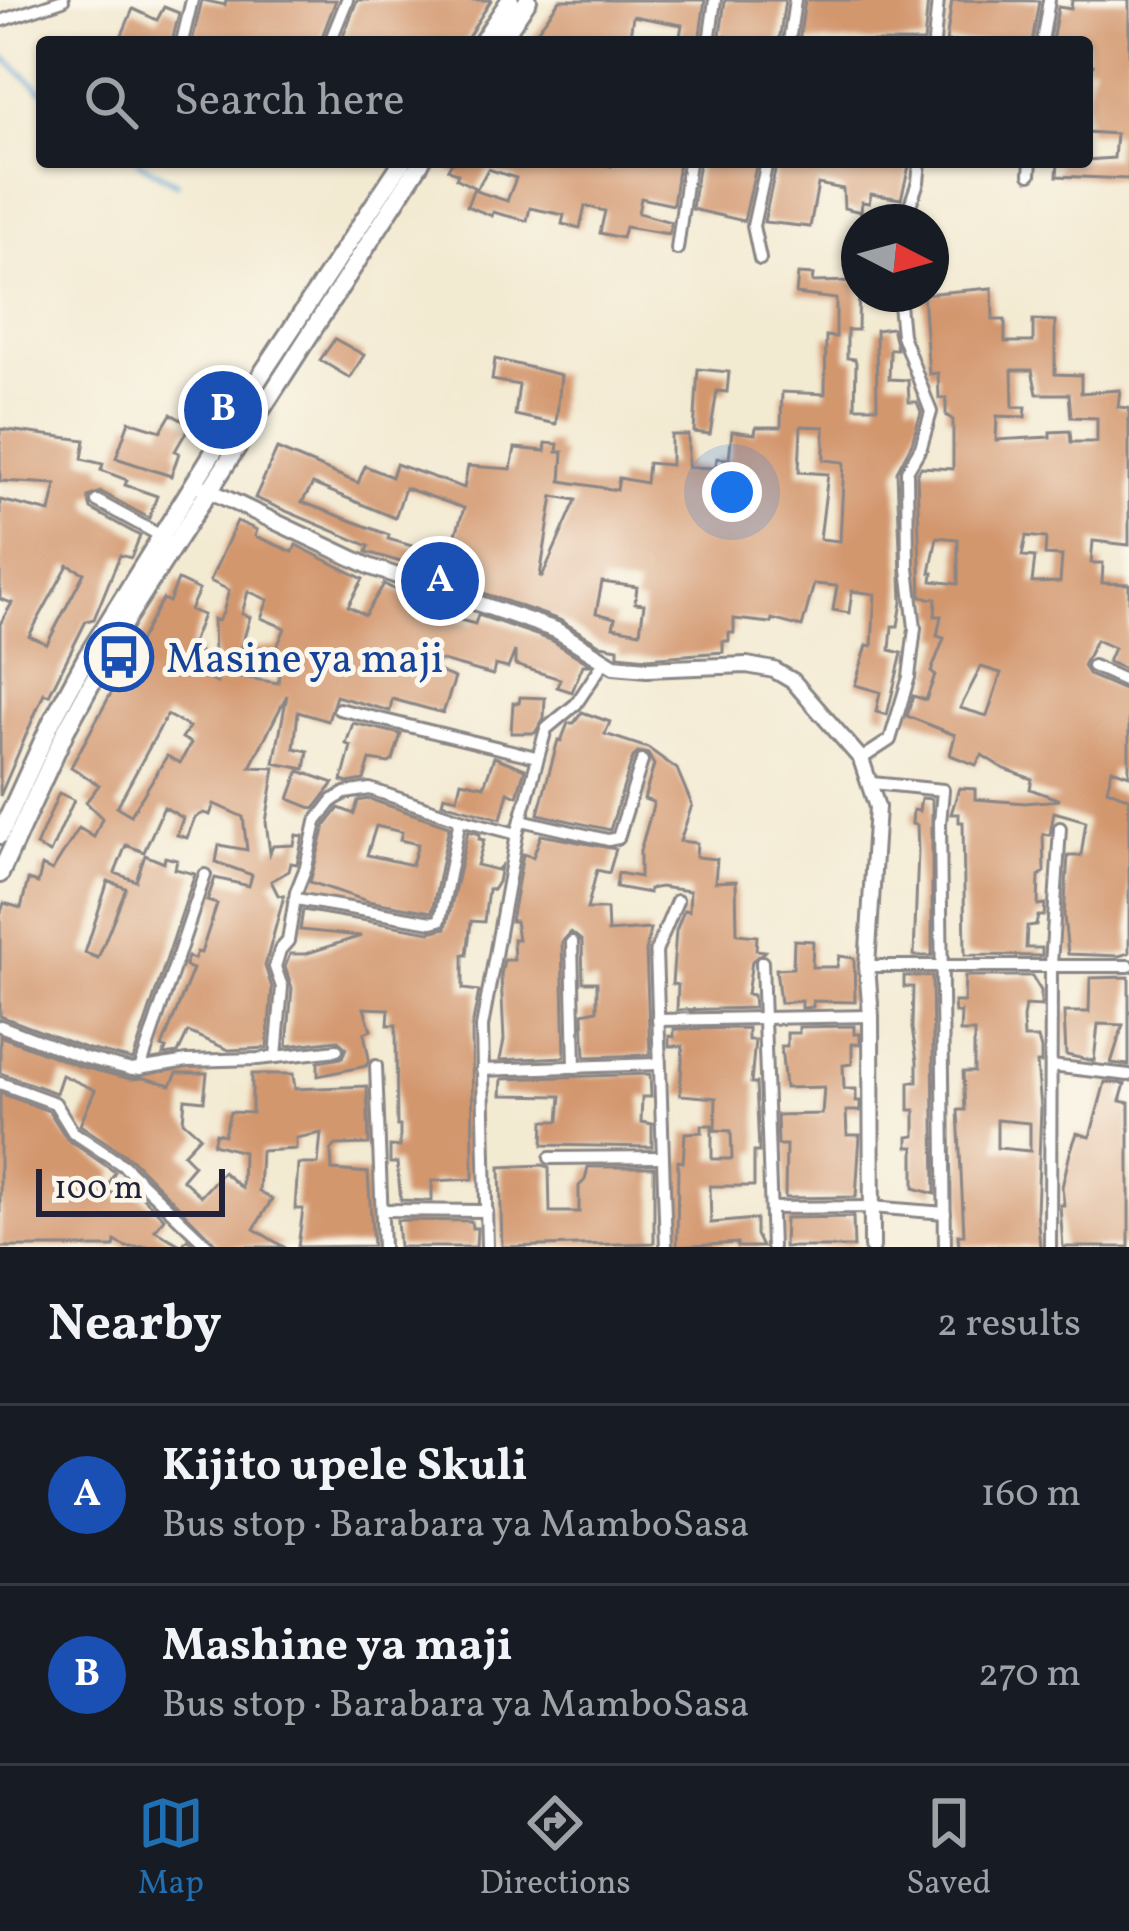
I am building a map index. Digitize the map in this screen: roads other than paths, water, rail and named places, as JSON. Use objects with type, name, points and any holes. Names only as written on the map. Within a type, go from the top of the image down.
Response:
[{"type":"main road","points":[[486,36],[510,0]]},
{"type":"main road","points":[[504,36],[528,0]]},
{"type":"main road","points":[[0,874],[99,666],[200,486],[398,168]]},
{"type":"main road","points":[[0,835],[87,656],[163,537],[417,168]]},
{"type":"street","points":[[0,21],[62,0]]},
{"type":"street","points":[[183,36],[192,0]]},
{"type":"street","points":[[332,36],[347,0]]},
{"type":"street","points":[[711,36],[715,0]]},
{"type":"street","points":[[790,36],[796,0]]},
{"type":"street","points":[[935,36],[938,0]]},
{"type":"street","points":[[1043,36],[1049,0]]},
{"type":"street","points":[[677,249],[688,168]]},
{"type":"street","points":[[760,259],[753,226],[766,168]]},
{"type":"street","points":[[910,204],[919,168]]},
{"type":"street","points":[[860,759],[890,740],[909,677],[915,628],[908,568],[907,471],[921,447],[931,412],[902,335],[900,312]]},
{"type":"street","points":[[200,486],[371,567],[556,630],[583,643],[604,662],[629,668],[747,665],[774,670],[794,681],[860,759],[877,807],[867,966],[872,1247]]},
{"type":"street","points":[[97,501],[163,537]]},
{"type":"street","points":[[487,1247],[482,1027],[517,834],[546,729],[576,704],[604,662]]},
{"type":"street","points":[[1093,666],[1129,682]]},
{"type":"street","points":[[339,710],[536,757]]},
{"type":"street","points":[[521,820],[608,841],[618,838],[642,761]]},
{"type":"street","points":[[872,783],[943,790],[945,1247]]},
{"type":"street","points":[[276,1057],[282,987],[275,967],[288,941],[316,822],[333,800],[370,789],[517,834]]},
{"type":"street","points":[[296,899],[440,920],[460,819]]},
{"type":"street","points":[[1050,1247],[1051,965],[1060,828]]},
{"type":"street","points":[[140,1069],[205,875]]},
{"type":"street","points":[[666,1247],[656,951],[677,901]]},
{"type":"street","points":[[572,942],[575,1066]]},
{"type":"street","points":[[762,962],[772,1247]]},
{"type":"street","points":[[867,966],[1129,966]]},
{"type":"street","points":[[658,1020],[871,1016]]},
{"type":"street","points":[[0,1026],[82,1057],[140,1069],[337,1050]]},
{"type":"street","points":[[482,1070],[658,1064]]},
{"type":"street","points":[[376,1066],[383,1247]]},
{"type":"street","points":[[1051,1066],[1095,1068],[1129,1076]]},
{"type":"street","points":[[0,1083],[55,1103],[73,1132],[124,1166],[209,1247]]},
{"type":"street","points":[[550,1158],[662,1157]]},
{"type":"street","points":[[771,1208],[872,1207],[945,1213]]},
{"type":"street","points":[[382,1210],[487,1211]]},
{"type":"waterway","points":[[0,54],[36,86]]},
{"type":"waterway","points":[[149,168],[177,184]]},
{"type":"place","name":"Mashine ya maji","points":[[223,410]]},
{"type":"place","name":"Kijito upele Skuli","points":[[440,581]]},
{"type":"place","name":"Masine ya maji","points":[[119,657]]}]
